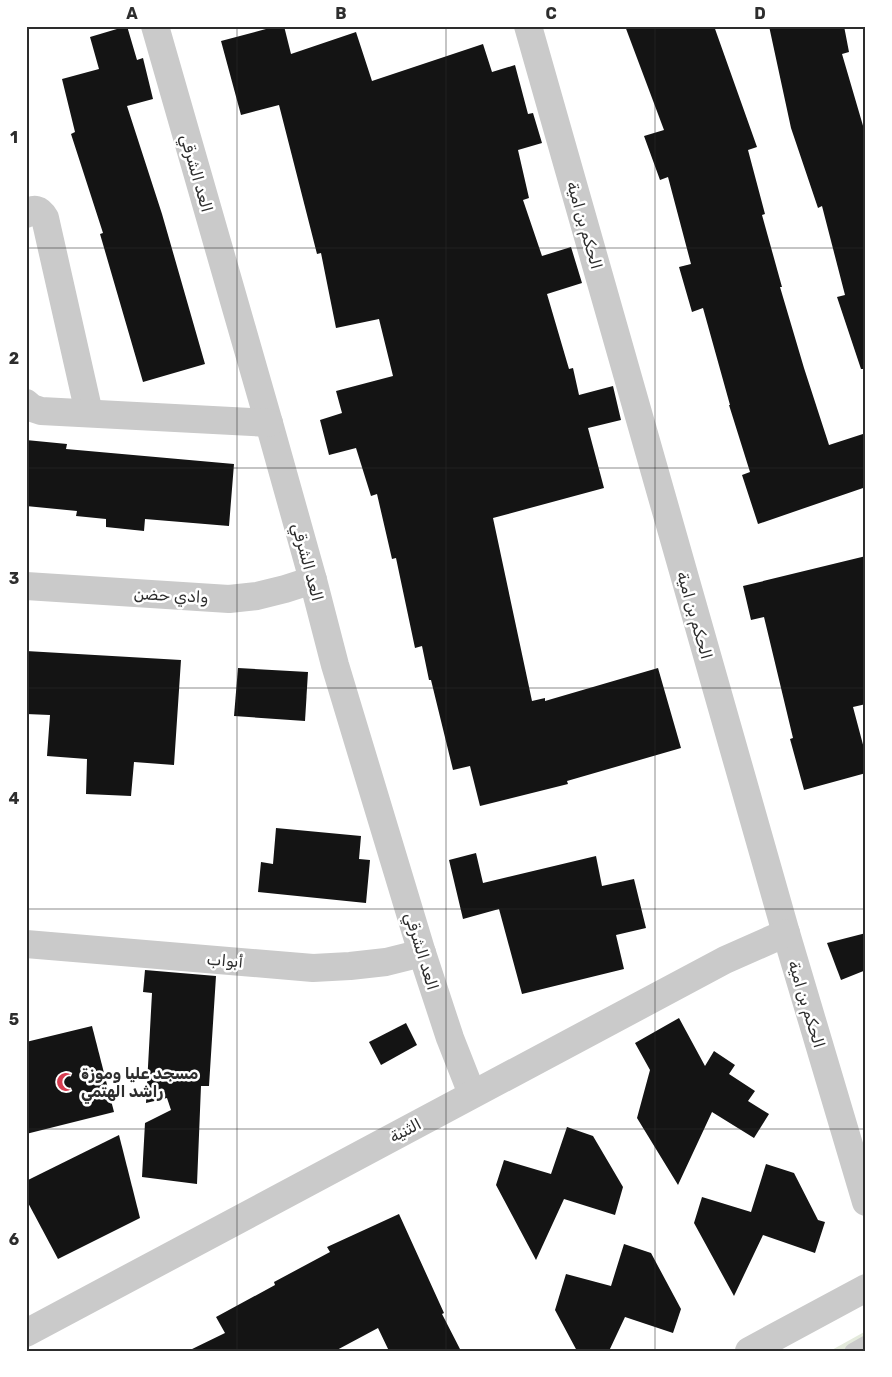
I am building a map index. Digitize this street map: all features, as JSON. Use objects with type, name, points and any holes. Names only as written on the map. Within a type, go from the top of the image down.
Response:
[{"type":"street","name":"العد الشرقي","points":[[155,26],[269,423],[335,665],[422,953],[450,1038],[472,1094]]},
{"type":"street","name":"الحكم بن امية","points":[[528,26],[786,933],[866,1202]]},
{"type":"street","points":[[26,214],[30,210],[36,209],[42,212],[45,218],[89,413]]},
{"type":"street","points":[[26,403],[32,408],[42,410],[269,423]]},
{"type":"street","name":"وادي حضن","points":[[26,586],[229,599],[257,596],[313,580]]},
{"type":"street","name":"الثنية","points":[[26,1333],[725,960],[786,933]]},
{"type":"street","name":"أبواب","points":[[26,944],[313,968],[386,962],[422,953]]},
{"type":"street","points":[[749,1351],[866,1288]]},
{"type":"lane","points":[[852,1351],[866,1344]]},
{"type":"shaded area","points":[[866,1331],[866,1351],[830,1351]]},
{"type":"building","points":[[127,26],[137,60],[143,58],[153,99],[127,106],[162,214],[205,364],[143,382],[100,234],[103,233],[71,134],[75,132],[62,79],[99,69],[90,37]]},
{"type":"building","points":[[277,26],[284,26],[291,54],[356,32],[372,81],[483,44],[492,72],[515,65],[528,114],[533,113],[542,143],[518,150],[529,198],[523,200],[542,256],[571,247],[582,283],[547,294],[569,369],[573,368],[579,395],[613,386],[621,420],[588,428],[604,488],[493,518],[532,701],[545,698],[545,701],[658,668],[681,748],[567,781],[568,784],[480,806],[470,766],[453,770],[422,646],[415,648],[396,558],[392,559],[377,494],[371,496],[356,448],[329,455],[320,420],[342,413],[336,391],[393,376],[379,319],[336,328],[321,253],[317,254],[279,105],[241,115],[221,41]]},
{"type":"building","points":[[625,26],[714,26],[757,147],[748,150],[765,214],[762,215],[782,287],[780,287],[829,445],[866,433],[866,487],[758,524],[742,475],[750,472],[729,405],[703,308],[692,312],[679,267],[691,264],[668,177],[660,180],[644,136],[664,130]]},
{"type":"building","points":[[769,26],[844,26],[849,52],[842,54],[866,136],[866,369],[861,369],[837,297],[845,295],[822,206],[818,208],[791,128]]},
{"type":"building","points":[[26,440],[67,444],[66,449],[234,464],[229,526],[145,519],[144,531],[106,527],[106,519],[76,516],[77,511],[26,506]]},
{"type":"building","points":[[866,556],[866,704],[853,707],[866,756],[866,773],[804,790],[790,739],[793,738],[764,617],[751,620],[743,586]]},
{"type":"building","points":[[26,651],[181,660],[174,765],[134,762],[131,796],[86,794],[87,759],[47,756],[50,715],[26,714]]},
{"type":"building","points":[[238,668],[308,672],[305,721],[234,716]]},
{"type":"building","points":[[276,828],[361,836],[359,859],[370,860],[366,903],[258,892],[261,862],[273,864]]},
{"type":"building","points":[[476,853],[483,883],[596,856],[602,886],[634,879],[646,928],[616,935],[624,969],[522,994],[499,909],[463,919],[449,860]]},
{"type":"building","points":[[866,933],[866,970],[841,980],[827,943]]},
{"type":"building","points":[[145,970],[216,976],[209,1086],[201,1086],[197,1184],[142,1177],[145,1123],[171,1110],[167,1098],[146,1103],[152,993],[143,992]]},
{"type":"building","points":[[679,1018],[705,1066],[714,1051],[735,1065],[729,1074],[755,1091],[748,1101],[769,1114],[754,1138],[712,1112],[678,1185],[637,1118],[650,1070],[635,1043]]},
{"type":"building","points":[[406,1023],[417,1045],[381,1065],[369,1042]]},
{"type":"building","name":"مسجد عليا وموزة راشد الهتمي","points":[[92,1026],[114,1112],[26,1134],[26,1042]]},
{"type":"building","points":[[567,1127],[593,1136],[623,1187],[615,1215],[564,1199],[536,1260],[496,1185],[504,1160],[551,1174]]},
{"type":"building","points":[[119,1135],[140,1218],[58,1259],[26,1199],[26,1181]]},
{"type":"building","points":[[766,1164],[794,1173],[818,1220],[825,1222],[815,1253],[763,1235],[734,1296],[694,1223],[702,1197],[751,1212]]},
{"type":"building","points":[[399,1214],[444,1313],[442,1314],[461,1351],[389,1351],[378,1328],[335,1351],[188,1351],[225,1333],[216,1317],[275,1285],[274,1282],[330,1252],[327,1247]]},
{"type":"building","points":[[624,1244],[651,1253],[681,1309],[673,1333],[625,1317],[609,1351],[577,1351],[555,1310],[566,1274],[611,1286]]},
{"type":"place","name":"مسجد عليا وموزة راشد الهتمي","points":[[66,1082]]}]
